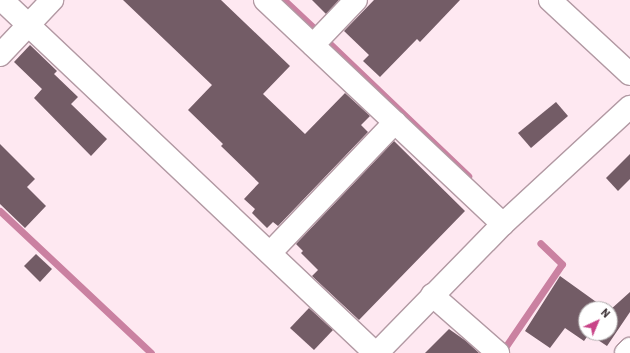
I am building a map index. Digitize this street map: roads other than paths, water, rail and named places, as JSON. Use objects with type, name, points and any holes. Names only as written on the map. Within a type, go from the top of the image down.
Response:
[{"type":"street","points":[[2,0],[376,353],[432,294],[503,224],[630,107]]},
{"type":"street","points":[[0,55],[52,0]]},
{"type":"street","points":[[265,0],[503,224]]},
{"type":"street","points":[[312,45],[356,0]]},
{"type":"street","points":[[550,0],[630,74]]},
{"type":"street","points":[[270,253],[394,122]]},
{"type":"street","points":[[432,294],[498,353]]},
{"type":"street","points":[[626,353],[630,349]]},
{"type":"waterway","points":[[284,0],[315,29]]},
{"type":"waterway","points":[[328,42],[468,176]]},
{"type":"waterway","points":[[0,211],[151,353]]},
{"type":"waterway","points":[[506,346],[562,264],[540,243]]}]
